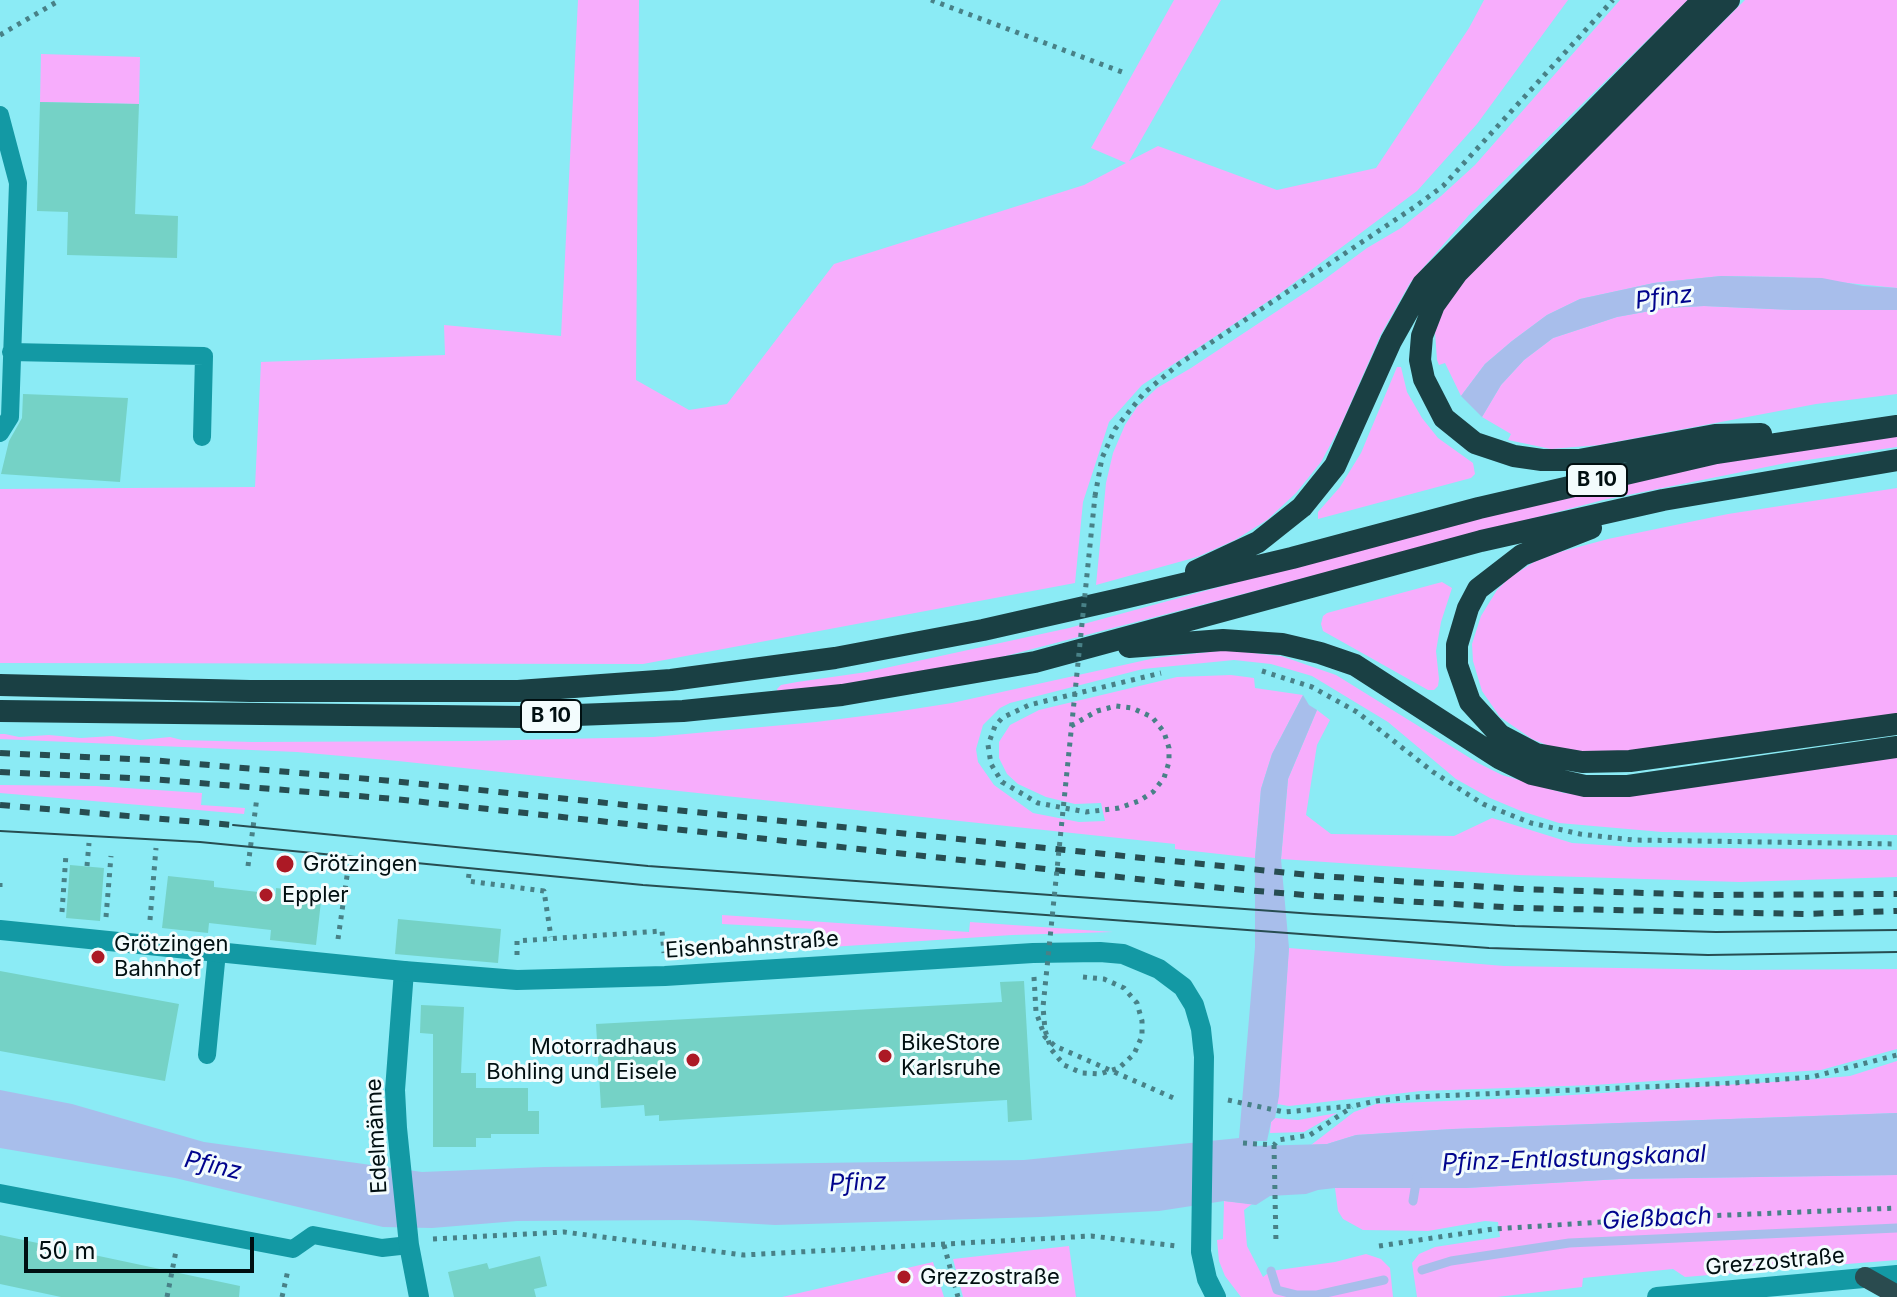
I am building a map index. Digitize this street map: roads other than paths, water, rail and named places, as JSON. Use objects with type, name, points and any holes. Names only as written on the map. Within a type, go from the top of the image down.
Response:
[{"type":"highway","points":[[1124,598],[1204,568],[1258,542],[1302,507],[1335,466],[1391,341],[1423,284],[1703,0]]},
{"type":"highway","points":[[1729,0],[1457,273],[1434,305],[1422,336],[1420,360],[1424,379],[1444,418],[1475,443],[1514,456],[1542,460],[1579,460],[1715,435],[1826,434]]},
{"type":"highway","name":"B 10","points":[[0,685],[266,691],[518,691],[671,680],[835,658],[983,630],[1124,598],[1292,558],[1494,504],[1716,453],[1826,434],[1897,426]]},
{"type":"highway","name":"B 10","points":[[0,711],[523,717],[683,711],[857,693],[967,675],[1096,647],[1481,541],[1663,500],[1897,460]]},
{"type":"highway","points":[[1663,500],[1522,555],[1478,589],[1461,626],[1457,665],[1470,702],[1500,735],[1536,754],[1582,762],[1630,761],[1897,724]]},
{"type":"highway","points":[[1096,647],[1164,646],[1223,640],[1282,644],[1320,653],[1355,665],[1459,735],[1510,764],[1532,774],[1585,786],[1628,786],[1897,747]]},
{"type":"main road","points":[[1865,1277],[1897,1295]]},
{"type":"street","name":"Eisenbahnstraße","points":[[0,930],[517,980],[665,976],[1033,953],[1123,954],[1159,969],[1183,987],[1194,1005],[1201,1029],[1201,1252],[1207,1279],[1216,1297]]},
{"type":"street","name":"Edelmänne","points":[[404,971],[395,1090],[408,1238],[419,1297]]},
{"type":"street","name":"Grezzostraße","points":[[1657,1297],[1897,1275]]},
{"type":"lane","points":[[0,115],[18,183],[11,352],[3,422]]},
{"type":"lane","points":[[11,352],[204,356],[202,437]]},
{"type":"lane","points":[[207,1055],[217,952]]},
{"type":"lane","points":[[0,1193],[293,1249],[313,1235],[382,1248],[408,1238]]},
{"type":"water","name":"Pfinz","points":[[1721,276],[1822,278],[1863,286],[1897,288],[1897,310],[1704,306],[1666,308],[1617,317],[1553,338],[1524,360],[1501,385],[1482,417],[1461,396],[1485,364],[1512,341],[1547,315],[1580,299],[1654,283]]},
{"type":"water","points":[[1303,695],[1309,705],[1317,710],[1288,779],[1281,859],[1289,948],[1279,1096],[1267,1141],[1255,1141],[1254,1146],[1327,1144],[1356,1135],[1453,1129],[1897,1113],[1897,1175],[1620,1179],[1466,1188],[1335,1188],[1306,1194],[1270,1196],[1256,1205],[1224,1201],[1159,1211],[1040,1217],[775,1225],[688,1220],[517,1221],[432,1228],[383,1227],[175,1178],[0,1148],[0,1090],[72,1104],[204,1142],[422,1172],[545,1167],[1024,1160],[1239,1138],[1255,947],[1255,858],[1261,789],[1272,754]]},
{"type":"waterway","points":[[1413,1201],[1417,1177]]},
{"type":"waterway","name":"Gießbach","points":[[1422,1270],[1451,1261],[1569,1243],[1897,1228]]},
{"type":"waterway","name":"Gießbach","points":[[1271,1271],[1277,1290],[1297,1295],[1317,1295],[1384,1280]]},
{"type":"tram line","points":[[233,825],[648,866],[1314,914],[1515,926],[1716,932],[1897,930]]},
{"type":"tram line","points":[[0,831],[200,842],[643,885],[1489,948],[1708,955],[1897,952]]},
{"type":"railway","points":[[0,753],[151,760],[392,781],[1319,876],[1520,889],[1709,895],[1897,894]]},
{"type":"railway","points":[[0,772],[150,779],[395,799],[1317,896],[1519,908],[1804,914],[1897,911]]},
{"type":"railway","points":[[0,805],[233,825]]},
{"type":"place","name":"Grötzingen","points":[[285,864]]},
{"type":"place","name":"Eppler","points":[[266,895]]},
{"type":"place","name":"Grötzingen Bahnhof","points":[[98,957]]},
{"type":"place","name":"BikeStore Karlsruhe","points":[[885,1056]]},
{"type":"place","name":"Motorradhaus Bohling und Eisele","points":[[693,1060]]},
{"type":"place","name":"Grezzostraße","points":[[904,1277]]},
{"type":"water label","name":"Pfinz-Entlastungskanal","points":[[1574,1159]]}]
